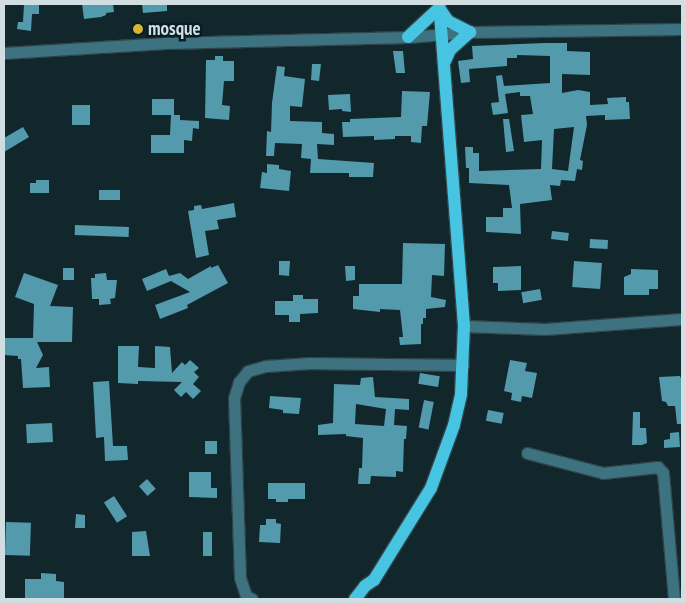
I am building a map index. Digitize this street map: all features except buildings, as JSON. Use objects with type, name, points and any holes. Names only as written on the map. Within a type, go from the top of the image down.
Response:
[{"type":"main road","points":[[439,6],[448,21],[470,32],[450,50],[445,61]]},
{"type":"main road","points":[[355,599],[365,586],[374,580],[431,488],[454,425],[461,394],[464,326],[443,35],[439,6]]},
{"type":"main road","points":[[408,37],[439,6]]},
{"type":"street","points":[[4,53],[166,43],[408,37],[470,32],[682,29]]},
{"type":"street","points":[[464,326],[545,329],[682,319]]},
{"type":"street","points":[[252,599],[246,596],[240,578],[234,398],[239,382],[248,371],[266,366],[310,362],[463,365]]},
{"type":"street","points":[[527,453],[603,473],[658,467],[663,472],[674,599]]},
{"type":"place","name":"mosque","points":[[138,29]]}]
